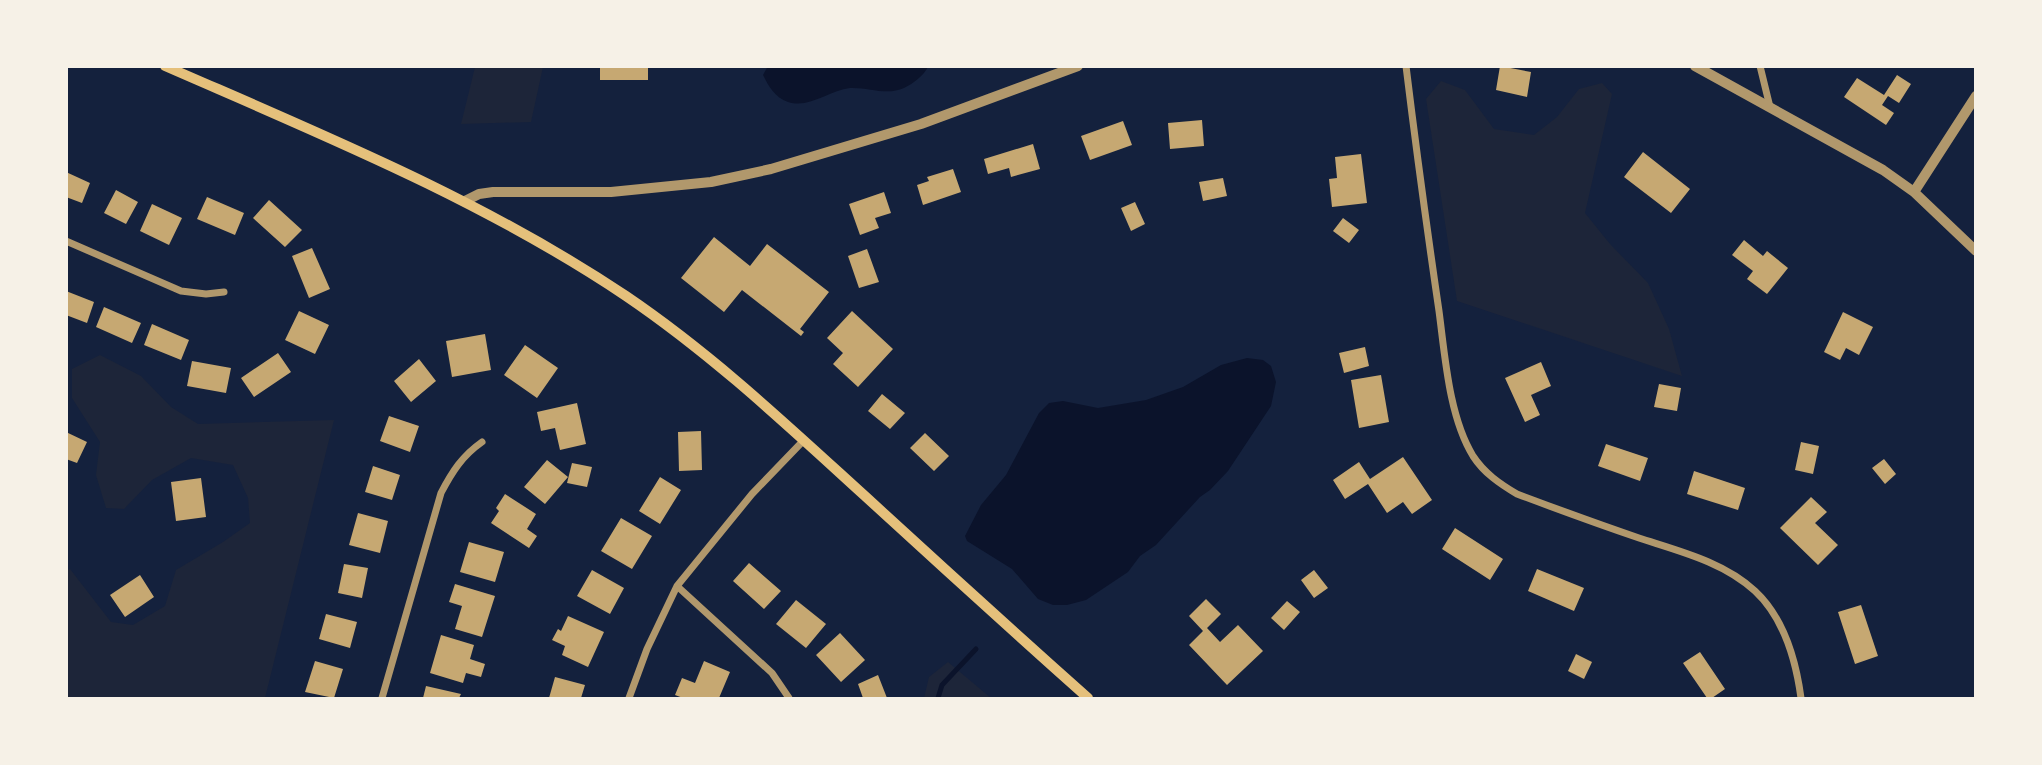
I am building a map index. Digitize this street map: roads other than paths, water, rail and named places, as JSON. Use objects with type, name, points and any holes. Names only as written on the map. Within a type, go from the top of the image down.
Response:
[{"type":"main road","points":[[165,66],[465,201],[512,226],[629,298],[700,349],[1087,698]]},
{"type":"street","points":[[465,201],[479,194],[493,192],[611,192],[711,182],[771,169],[921,124],[1078,66]]},
{"type":"street","points":[[1406,66],[1446,359],[1456,414],[1474,457],[1499,484],[1517,494],[1696,557],[1743,581],[1770,609],[1784,633],[1794,659],[1801,698]]},
{"type":"street","points":[[1695,66],[1883,170],[1914,192],[1976,251]]},
{"type":"street","points":[[1760,66],[1770,107]]},
{"type":"street","points":[[1914,192],[1976,96]]},
{"type":"street","points":[[66,241],[181,291],[206,294],[224,292]]},
{"type":"street","points":[[629,698],[647,649],[677,586],[752,494],[804,440]]},
{"type":"street","points":[[382,698],[441,493],[467,452],[482,442]]},
{"type":"street","points":[[677,586],[772,673],[789,698]]},
{"type":"waterway","points":[[938,698],[942,685],[976,649]]}]
